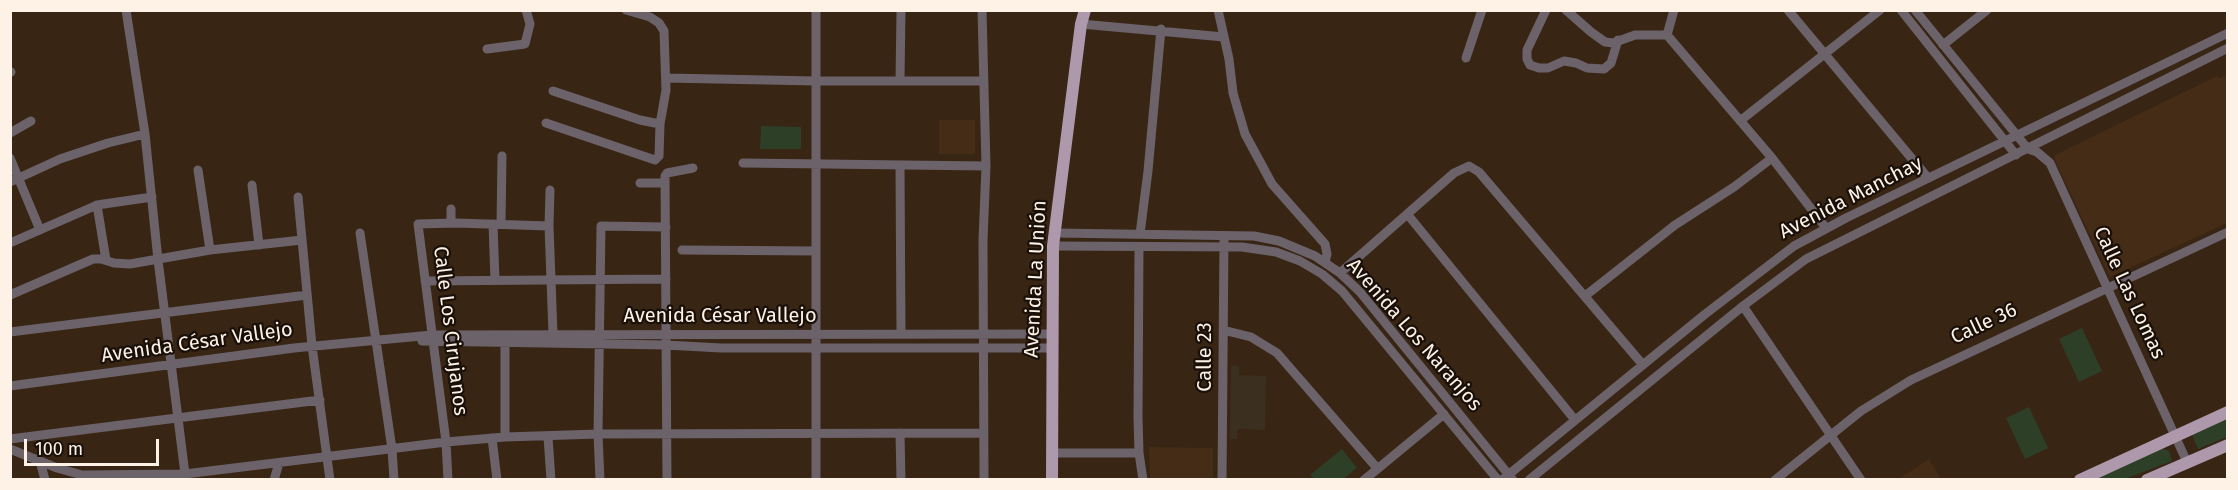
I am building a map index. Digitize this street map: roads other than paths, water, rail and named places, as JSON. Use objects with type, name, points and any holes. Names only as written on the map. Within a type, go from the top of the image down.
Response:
[{"type":"main road","name":"Avenida La Unión","points":[[1052,480],[1051,348],[1054,240],[1084,10]]},
{"type":"main road","points":[[2080,480],[2228,412]]},
{"type":"main road","points":[[2147,480],[2228,445]]},
{"type":"street","points":[[126,10],[145,134],[158,260],[185,474]]},
{"type":"street","points":[[488,49],[525,44],[530,24],[526,10]]},
{"type":"street","points":[[546,123],[655,160],[659,156],[660,124],[666,78],[664,32],[650,17],[626,10]]},
{"type":"street","points":[[816,10],[816,480]]},
{"type":"street","points":[[900,81],[901,10]]},
{"type":"street","points":[[982,10],[986,166],[982,240],[984,480]]},
{"type":"street","points":[[1218,10],[1233,93],[1245,134],[1272,184],[1324,244],[1327,254],[1325,262]]},
{"type":"street","points":[[1466,58],[1482,10]]},
{"type":"street","points":[[1546,10],[1527,50],[1530,65],[1548,68],[1564,61],[1587,68],[1604,69],[1611,63],[1618,40]]},
{"type":"street","points":[[1566,10],[1605,42],[1613,43],[1635,36],[1667,35]]},
{"type":"street","points":[[1788,10],[1928,178]]},
{"type":"street","points":[[1740,121],[1880,10]]},
{"type":"street","points":[[1901,10],[2016,155]]},
{"type":"street","name":"Calle Las Lomas","points":[[1915,10],[2028,149],[2037,152],[2050,163],[2105,288],[2187,462]]},
{"type":"street","points":[[1944,45],[1987,10]]},
{"type":"street","points":[[1667,35],[1673,11]]},
{"type":"street","points":[[1081,24],[1224,37]]},
{"type":"street","points":[[1140,234],[1161,30]]},
{"type":"street","name":"Avenida Manchay","points":[[1505,478],[1768,264],[1794,246],[2005,140],[2228,33]]},
{"type":"street","points":[[1667,35],[1772,158],[1827,228]]},
{"type":"street","name":"Avenida Manchay","points":[[1529,480],[1795,266],[1822,250],[2228,48]]},
{"type":"street","points":[[666,78],[983,81]]},
{"type":"street","points":[[553,91],[640,120],[660,124]]},
{"type":"street","points":[[10,133],[31,121]]},
{"type":"street","points":[[15,180],[60,159],[108,143],[145,134]]},
{"type":"street","points":[[495,280],[502,156]]},
{"type":"street","points":[[10,158],[15,180],[40,230]]},
{"type":"street","points":[[1586,296],[1675,225],[1734,187],[1772,158]]},
{"type":"street","points":[[743,163],[986,166]]},
{"type":"street","points":[[900,165],[900,334]]},
{"type":"street","points":[[1340,273],[1454,173],[1469,166],[1475,168],[1643,365]]},
{"type":"street","points":[[667,480],[665,176],[668,173],[693,168]]},
{"type":"street","points":[[198,170],[210,250]]},
{"type":"street","points":[[640,183],[665,183]]},
{"type":"street","points":[[252,185],[259,245]]},
{"type":"street","points":[[550,190],[549,226],[554,334]]},
{"type":"street","points":[[10,243],[97,205],[152,197]]},
{"type":"street","points":[[298,197],[312,346],[330,480]]},
{"type":"street","points":[[97,205],[106,260]]},
{"type":"street","points":[[451,209],[451,223],[549,226]]},
{"type":"street","points":[[1408,215],[1575,420]]},
{"type":"street","name":"Calle Los Cirujanos","points":[[448,480],[446,442],[418,224],[451,223]]},
{"type":"street","points":[[600,480],[598,339],[601,226],[666,227]]},
{"type":"street","name":"Calle 36","points":[[1775,480],[1830,434],[1877,400],[1920,375],[2228,232]]},
{"type":"street","points":[[360,233],[392,449],[394,480]]},
{"type":"street","name":"Avenida Los Naranjos","points":[[1054,240],[1140,234],[1254,236],[1305,250],[1340,273],[1367,301],[1505,478]]},
{"type":"street","name":"Calle 23","points":[[1222,480],[1224,235]]},
{"type":"street","points":[[10,295],[97,258],[121,264],[210,250],[302,240]]},
{"type":"street","name":"Avenida Los Naranjos","points":[[1054,240],[1139,247],[1252,248],[1275,252],[1300,261],[1322,274],[1351,301],[1444,414],[1505,478]]},
{"type":"street","points":[[1139,247],[1139,453],[1143,480]]},
{"type":"street","points":[[682,250],[816,251]]},
{"type":"street","points":[[425,281],[666,279]]},
{"type":"street","points":[[10,332],[307,295]]},
{"type":"street","points":[[1743,306],[1861,480]]},
{"type":"street","points":[[1223,330],[1251,337],[1277,353],[1377,468]]},
{"type":"street","name":"Avenida César Vallejo","points":[[10,386],[312,346],[390,340],[554,334],[598,339]]},
{"type":"street","name":"Avenida César Vallejo","points":[[433,338],[505,342],[598,339],[666,340],[816,334],[1052,334]]},
{"type":"street","name":"Avenida César Vallejo","points":[[666,340],[721,348],[1051,348]]},
{"type":"street","points":[[505,342],[505,437]]},
{"type":"street","points":[[10,439],[320,400]]},
{"type":"street","points":[[1364,480],[1444,414]]},
{"type":"street","points":[[900,433],[901,480]]},
{"type":"street","points":[[10,449],[81,475],[221,475],[279,463],[505,437],[598,434],[984,433]]},
{"type":"street","points":[[548,437],[551,480]]},
{"type":"street","points":[[492,438],[496,480]]},
{"type":"street","points":[[1051,453],[1139,453]]},
{"type":"street","points":[[40,460],[45,480]]},
{"type":"street","points":[[274,480],[279,463]]}]
